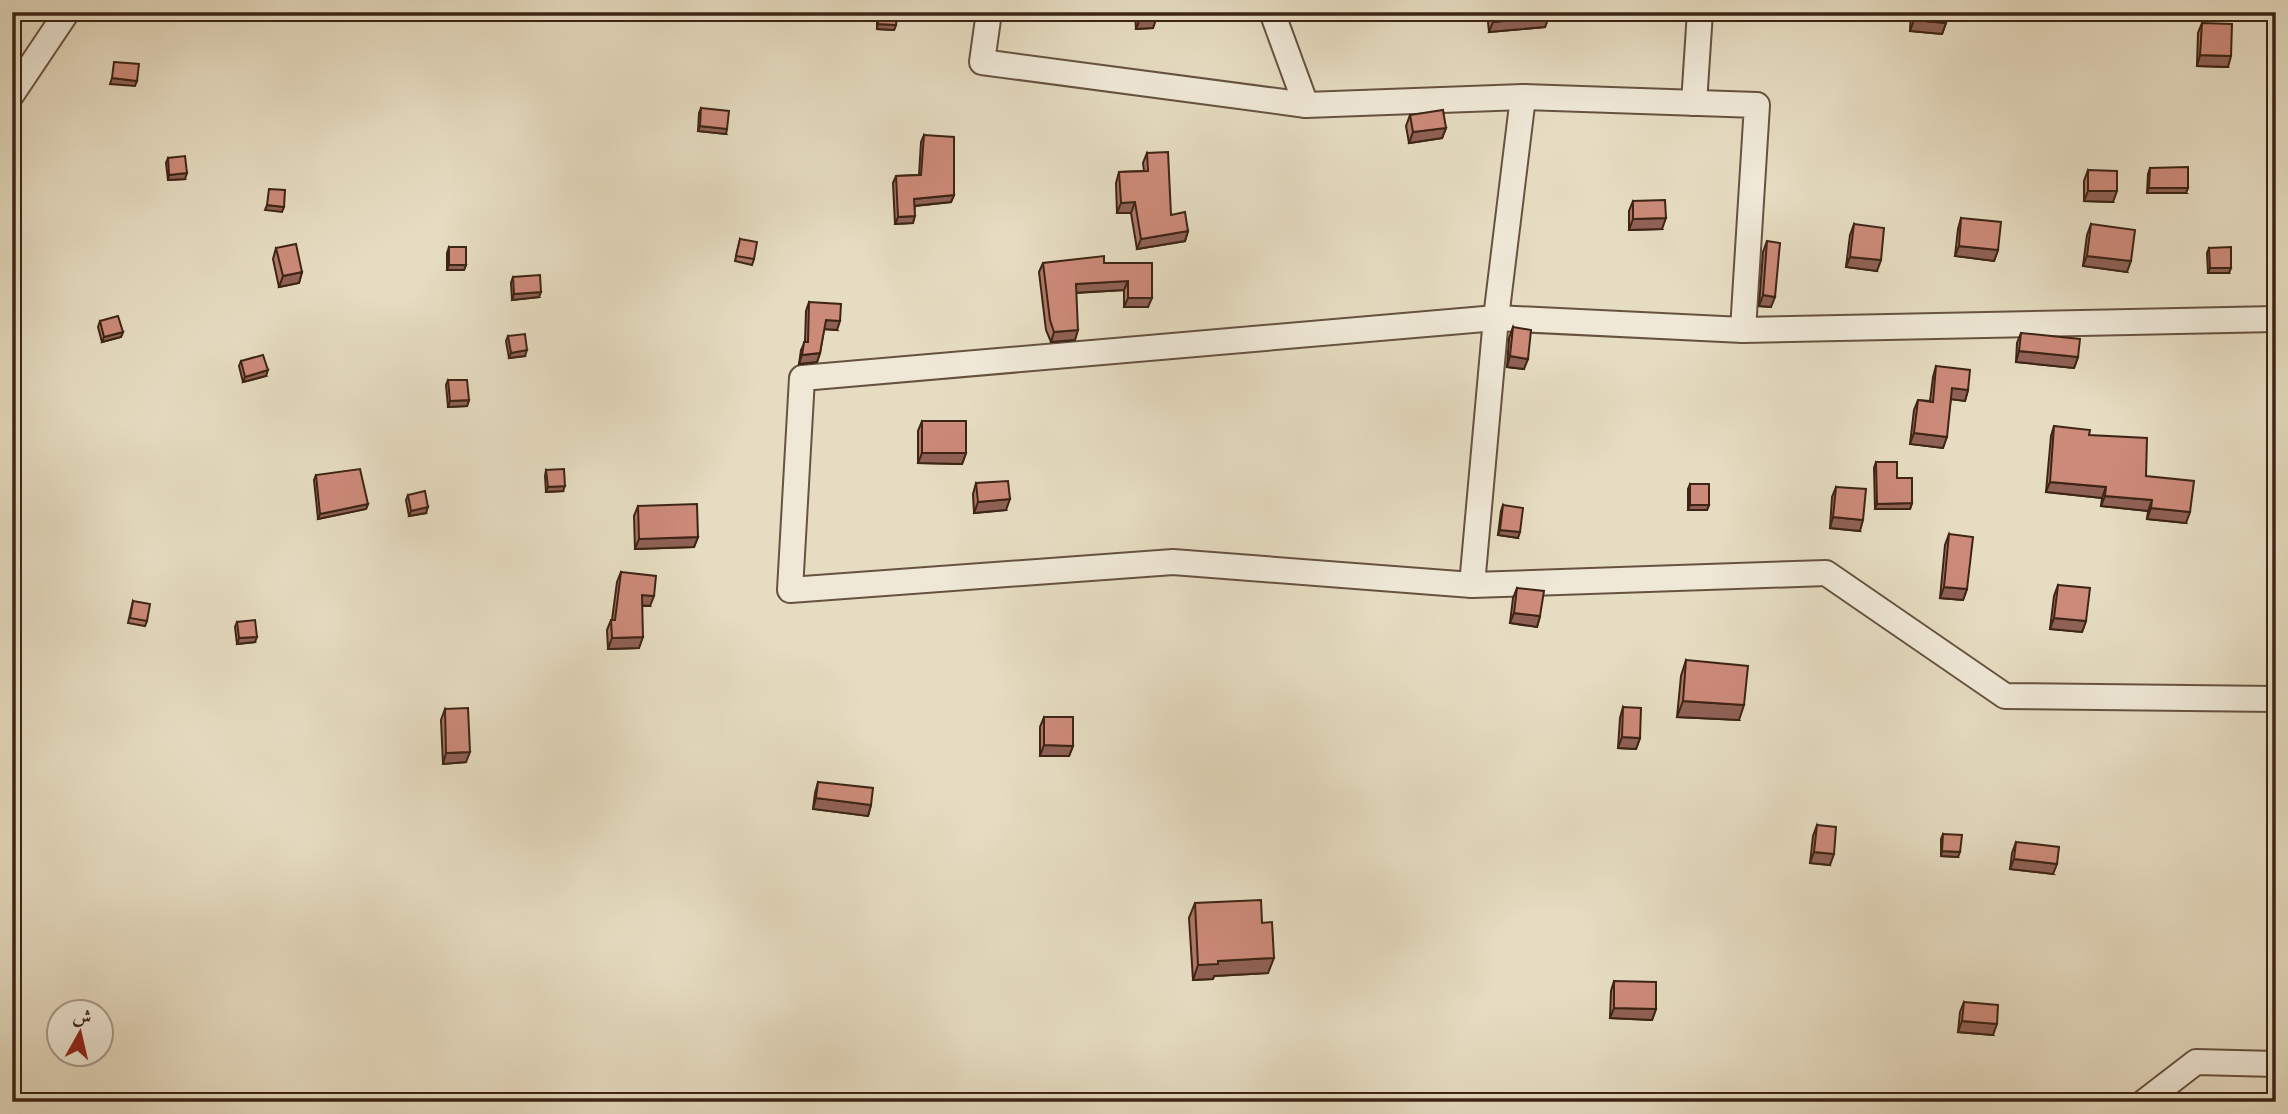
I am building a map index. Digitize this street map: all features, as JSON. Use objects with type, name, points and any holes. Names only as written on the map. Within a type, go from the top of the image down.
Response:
[{"type":"street","points":[[12,94],[67,12]]},
{"type":"street","points":[[989,12],[982,62],[1306,105],[1523,97],[1757,105],[1743,330]]},
{"type":"street","points":[[1272,12],[1306,105]]},
{"type":"street","points":[[1694,103],[1700,12]]},
{"type":"street","points":[[1472,585],[1496,317],[1523,97]]},
{"type":"street","points":[[2276,319],[1743,330],[1496,317],[802,378],[790,590],[1173,562],[1472,585],[1826,573],[2005,696],[2276,699]]},
{"type":"street","points":[[2144,1102],[2196,1062],[2276,1064]]},
{"type":"building","points":[[879,12],[897,12],[896,25],[878,24]]},
{"type":"building","points":[[1139,12],[1156,12],[1157,17],[1140,19]]},
{"type":"building","points":[[1492,12],[1548,12],[1549,17],[1493,22]]},
{"type":"building","points":[[1914,12],[1947,12],[1946,23],[1914,20]]},
{"type":"building","points":[[2202,23],[2232,24],[2231,56],[2200,55]]},
{"type":"building","points":[[114,62],[139,64],[137,81],[112,78]]},
{"type":"building","points":[[701,108],[729,111],[727,129],[700,126]]},
{"type":"building","points":[[1443,110],[1446,128],[1413,132],[1410,115]]},
{"type":"building","points":[[924,135],[954,137],[954,195],[914,199],[915,216],[898,217],[896,176],[921,175]]},
{"type":"building","points":[[1168,152],[1171,215],[1185,212],[1188,231],[1141,239],[1135,202],[1121,203],[1119,172],[1148,171],[1147,153]]},
{"type":"building","points":[[185,156],[187,173],[169,175],[168,158]]},
{"type":"building","points":[[2188,167],[2188,188],[2149,188],[2150,168]]},
{"type":"building","points":[[2088,170],[2117,171],[2117,191],[2088,191]]},
{"type":"building","points":[[269,189],[285,190],[284,207],[267,205]]},
{"type":"building","points":[[1665,200],[1666,218],[1633,219],[1633,201]]},
{"type":"building","points":[[1961,218],[2001,222],[1998,250],[1959,246]]},
{"type":"building","points":[[1854,224],[1884,228],[1881,260],[1850,257]]},
{"type":"building","points":[[2091,224],[2135,230],[2131,261],[2087,256]]},
{"type":"building","points":[[740,239],[757,242],[754,259],[736,256]]},
{"type":"building","points":[[1767,241],[1780,243],[1775,297],[1763,295]]},
{"type":"building","points":[[296,244],[302,272],[283,276],[276,248]]},
{"type":"building","points":[[449,247],[466,247],[466,265],[449,265]]},
{"type":"building","points":[[2231,247],[2231,268],[2210,268],[2209,248]]},
{"type":"building","points":[[1104,256],[1104,263],[1152,263],[1152,298],[1128,298],[1128,281],[1076,284],[1078,330],[1054,332],[1043,263]]},
{"type":"building","points":[[540,275],[541,292],[514,294],[513,277]]},
{"type":"building","points":[[809,302],[841,304],[840,321],[826,320],[820,353],[802,355],[804,342],[808,342]]},
{"type":"building","points":[[118,316],[123,332],[104,337],[100,321]]},
{"type":"building","points":[[1513,327],[1531,330],[1528,359],[1510,356]]},
{"type":"building","points":[[2021,333],[2080,339],[2078,357],[2019,351]]},
{"type":"building","points":[[525,334],[527,350],[511,353],[508,336]]},
{"type":"building","points":[[263,355],[268,370],[245,377],[241,361]]},
{"type":"building","points":[[1936,366],[1970,370],[1968,390],[1952,388],[1947,437],[1914,433],[1918,400],[1933,402]]},
{"type":"building","points":[[448,380],[467,380],[469,400],[450,401]]},
{"type":"building","points":[[922,421],[966,421],[966,453],[922,453]]},
{"type":"building","points":[[2054,426],[2090,430],[2089,435],[2147,438],[2146,476],[2194,481],[2190,512],[2151,508],[2152,500],[2105,496],[2106,487],[2050,482]]},
{"type":"building","points":[[1876,462],[1897,462],[1897,478],[1912,478],[1912,503],[1877,504]]},
{"type":"building","points":[[360,469],[368,504],[320,514],[316,475]]},
{"type":"building","points":[[564,469],[565,486],[548,487],[546,470]]},
{"type":"building","points":[[1008,481],[1010,499],[978,502],[976,483]]},
{"type":"building","points":[[1690,484],[1709,484],[1709,505],[1690,505]]},
{"type":"building","points":[[1836,487],[1866,489],[1863,520],[1833,517]]},
{"type":"building","points":[[425,491],[428,507],[411,511],[408,495]]},
{"type":"building","points":[[697,504],[698,537],[639,539],[638,506]]},
{"type":"building","points":[[1503,505],[1523,508],[1520,532],[1500,530]]},
{"type":"building","points":[[1949,534],[1973,537],[1967,589],[1944,587]]},
{"type":"building","points":[[621,572],[656,576],[654,596],[642,595],[643,637],[612,638],[611,620],[615,620]]},
{"type":"building","points":[[2058,585],[2090,588],[2086,621],[2054,618]]},
{"type":"building","points":[[1517,588],[1544,591],[1540,616],[1514,613]]},
{"type":"building","points":[[2276,596],[2276,620],[2273,620]]},
{"type":"building","points":[[133,601],[150,604],[147,621],[130,618]]},
{"type":"building","points":[[255,620],[257,637],[239,638],[237,622]]},
{"type":"building","points":[[1686,660],[1748,666],[1744,705],[1683,701]]},
{"type":"building","points":[[1623,707],[1641,708],[1640,738],[1622,737]]},
{"type":"building","points":[[468,708],[470,752],[446,753],[445,709]]},
{"type":"building","points":[[1044,717],[1073,717],[1073,746],[1044,745]]},
{"type":"building","points":[[818,782],[873,788],[871,805],[816,798]]},
{"type":"building","points":[[1817,825],[1836,827],[1834,854],[1814,852]]},
{"type":"building","points":[[1943,834],[1962,835],[1960,852],[1942,851]]},
{"type":"building","points":[[2016,842],[2059,847],[2057,864],[2014,859]]},
{"type":"building","points":[[1261,900],[1262,923],[1272,922],[1274,958],[1218,961],[1218,964],[1198,965],[1195,903]]},
{"type":"building","points":[[1614,981],[1656,982],[1656,1009],[1614,1008]]},
{"type":"building","points":[[1964,1002],[1998,1005],[1997,1024],[1962,1021]]}]
